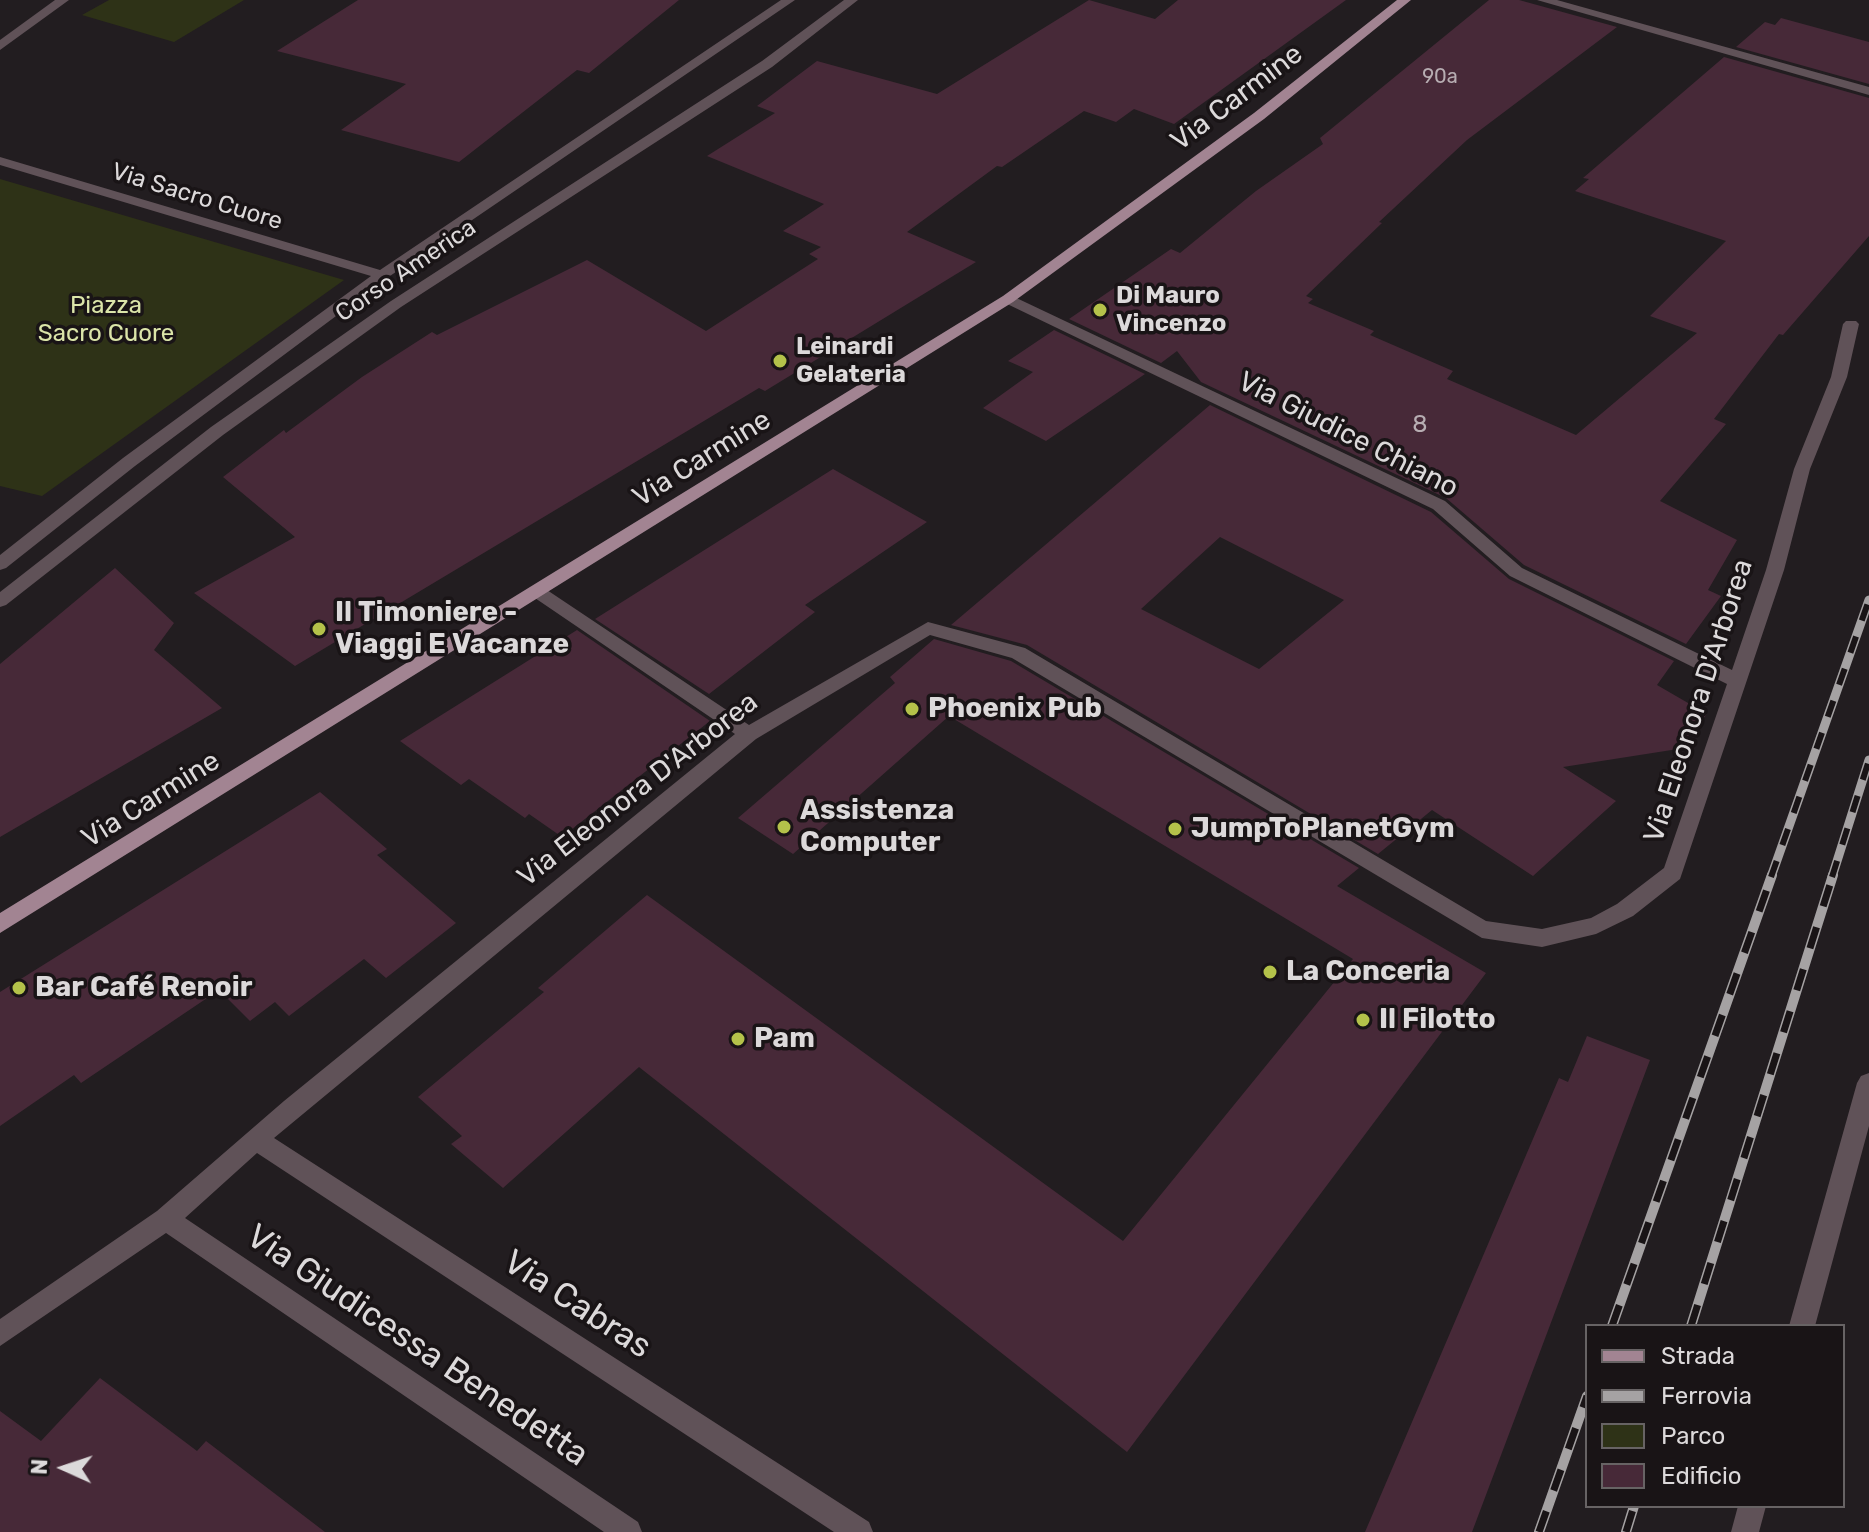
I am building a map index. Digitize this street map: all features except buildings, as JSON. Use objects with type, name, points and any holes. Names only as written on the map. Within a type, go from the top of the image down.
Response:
[{"type":"main road","name":"Via Carmine","points":[[0,924],[1008,299],[1259,116],[1405,0]]},
{"type":"street","points":[[0,46],[63,0]]},
{"type":"street","name":"Corso America","points":[[0,564],[129,462],[382,275],[789,0]]},
{"type":"street","name":"Corso America","points":[[0,601],[217,431],[384,312],[767,64],[852,0]]},
{"type":"street","points":[[1543,0],[1869,91]]},
{"type":"street","name":"Via Sacro Cuore","points":[[0,161],[382,275]]},
{"type":"street","name":"Via Giudice Chiano","points":[[1008,299],[1439,505],[1516,572],[1737,681]]},
{"type":"street","name":"Via Eleonora D'Arborea","points":[[0,1334],[166,1219],[255,1139],[749,734],[928,628],[1018,653],[1482,929],[1542,938],[1596,925],[1625,910],[1673,873],[1775,570],[1802,469],[1839,377],[1851,324]]},
{"type":"street","points":[[538,592],[749,734]]},
{"type":"street","points":[[1803,1324],[1869,1083]]},
{"type":"street","name":"Via Cabras","points":[[255,1139],[859,1532]]},
{"type":"street","name":"Via Giudicessa Benedetta","points":[[166,1219],[628,1532]]},
{"type":"street","points":[[1745,1532],[1751,1508]]},
{"type":"green space","points":[[109,0],[244,0],[174,42],[82,15]]},
{"type":"green space","name":"Piazza Sacro Cuore","points":[[0,179],[344,280],[42,496],[0,486]]},
{"type":"railway","points":[[1771,877],[1869,600]]},
{"type":"railway","points":[[1832,877],[1869,760]]},
{"type":"railway","points":[[1613,1324],[1772,875]]},
{"type":"railway","points":[[1692,1324],[1833,875]]},
{"type":"railway","points":[[1539,1532],[1585,1402]]},
{"type":"railway","points":[[1626,1532],[1633,1508]]},
{"type":"place","name":"Di Mauro Vincenzo","points":[[1100,310]]},
{"type":"place","name":"Leinardi Gelateria","points":[[780,361]]},
{"type":"place","name":"Il Timoniere - Viaggi E Vacanze","points":[[319,629]]},
{"type":"place","name":"Phoenix Pub","points":[[912,709]]},
{"type":"place","name":"Assistenza Computer","points":[[784,827]]},
{"type":"place","name":"JumpToPlanetGym","points":[[1175,829]]},
{"type":"place","name":"La Conceria","points":[[1270,972]]},
{"type":"place","name":"Bar Café Renoir","points":[[19,988]]},
{"type":"place","name":"Il Filotto","points":[[1363,1020]]},
{"type":"place","name":"Pam","points":[[738,1039]]}]
